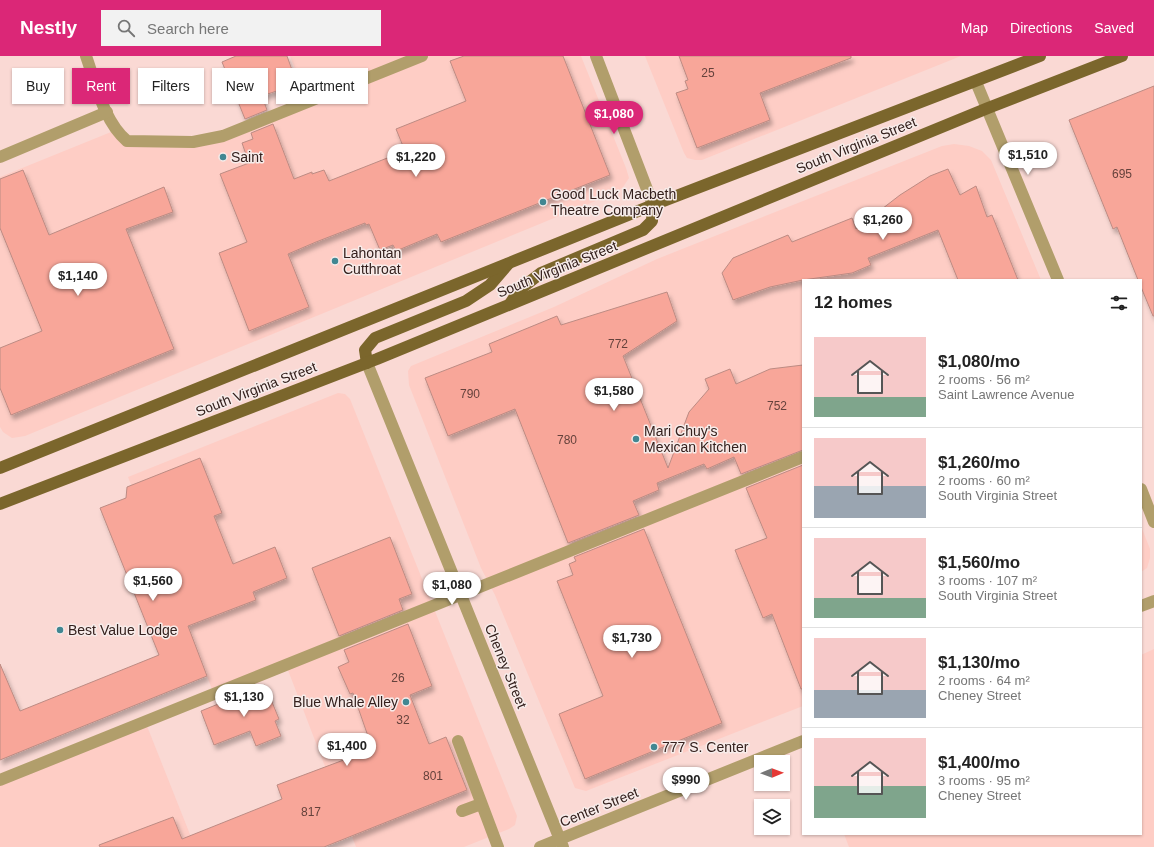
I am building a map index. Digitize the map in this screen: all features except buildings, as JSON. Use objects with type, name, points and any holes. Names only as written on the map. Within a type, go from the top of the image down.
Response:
[{"type":"main road","name":"South Virginia Street","points":[[0,468],[653,205],[976,82],[1040,56]]},
{"type":"main road","name":"South Virginia Street","points":[[0,504],[367,363],[988,108],[1122,56]]},
{"type":"main road","points":[[510,304],[519,290],[540,273],[644,230],[652,221],[653,205]]},
{"type":"main road","points":[[367,363],[365,350],[375,338],[472,298],[490,285],[509,263]]},
{"type":"street","points":[[86,56],[107,112],[116,130],[127,141],[209,140],[223,136],[422,56]]},
{"type":"street","points":[[596,56],[653,205]]},
{"type":"street","points":[[976,82],[1058,279]]},
{"type":"street","points":[[0,157],[107,112]]},
{"type":"street","name":"Cheney Street","points":[[367,363],[561,843]]},
{"type":"street","points":[[0,780],[802,457]]},
{"type":"street","points":[[1142,492],[1154,522]]},
{"type":"street","points":[[1142,606],[1154,601]]},
{"type":"street","points":[[458,741],[498,847]]},
{"type":"street","name":"Center Street","points":[[540,847],[561,843],[802,741]]},
{"type":"street","points":[[462,811],[481,804]]},
{"type":"shaded area","points":[[290,56],[581,56],[629,178],[623,187],[615,193],[25,436],[12,438],[3,432],[0,427],[0,177],[116,130],[120,135],[193,142],[302,104],[368,104],[368,68],[295,68]]},
{"type":"shaded area","points":[[645,56],[961,56],[702,160],[695,160],[687,158],[684,153]]},
{"type":"shaded area","points":[[954,144],[969,146],[982,151],[991,160],[1041,279],[802,279],[802,706],[586,791],[575,788],[495,595],[481,568],[409,385],[408,371],[411,366],[554,307],[657,259],[942,146]]},
{"type":"shaded area","points":[[338,393],[345,394],[350,399],[517,816],[515,825],[509,829],[464,847],[356,847],[286,665],[214,694],[128,477]]},
{"type":"shaded area","points":[[1142,529],[1150,549],[1150,558],[1147,568],[1142,571]]},
{"type":"shaded area","points":[[1154,649],[1154,847],[849,847],[844,835],[1142,835],[1142,655]]},
{"type":"shaded area","points":[[145,721],[195,847],[0,847],[0,780]]},
{"type":"place","name":"Saint","points":[[223,157]]},
{"type":"place","name":"Good Luck Macbeth Theatre Company","points":[[543,202]]},
{"type":"place","name":"Lahontan Cutthroat","points":[[335,261]]},
{"type":"place","name":"Mari Chuy's Mexican Kitchen","points":[[636,439]]},
{"type":"place","name":"Best Value Lodge","points":[[60,630]]},
{"type":"place","name":"Blue Whale Alley","points":[[406,702]]},
{"type":"place","name":"777 S. Center","points":[[654,747]]}]
